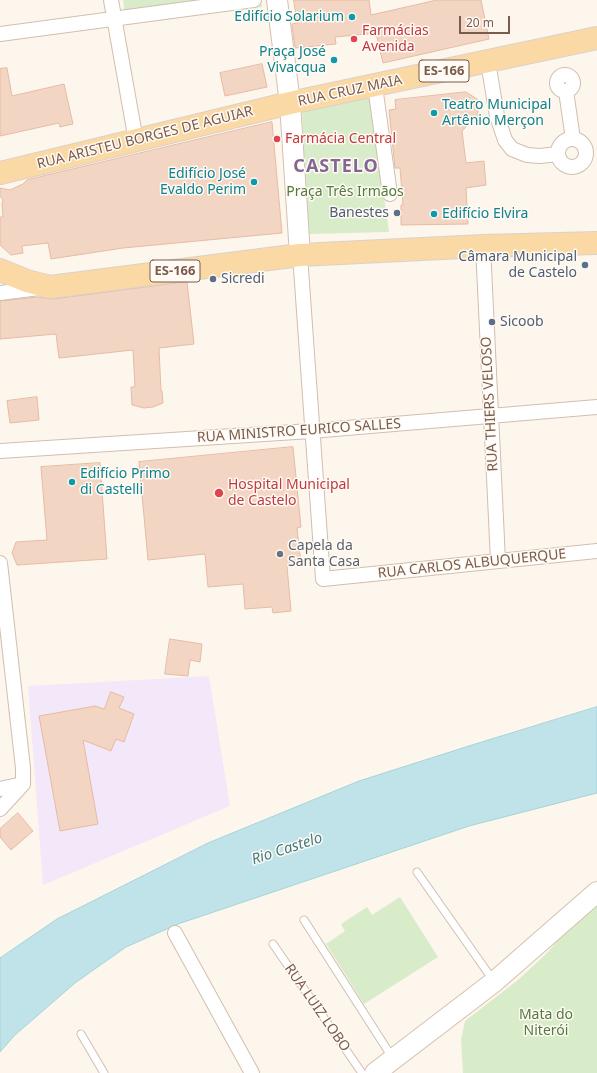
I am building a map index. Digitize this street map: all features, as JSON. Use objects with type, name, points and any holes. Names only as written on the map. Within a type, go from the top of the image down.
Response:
[{"type":"main road","points":[[277,0],[290,103],[300,255]]},
{"type":"main road","name":"RUA CRUZ MAIA","points":[[290,103],[597,38]]},
{"type":"main road","name":"RUA ARISTEU BORGES DE AGUIAR","points":[[0,173],[290,103]]},
{"type":"main road","name":"ES-166","points":[[50,287],[300,255],[483,246],[597,243]]},
{"type":"main road","points":[[0,270],[27,281],[50,287]]},
{"type":"main road","points":[[375,1073],[494,982],[597,892]]},
{"type":"street","points":[[111,0],[136,141]]},
{"type":"street","points":[[0,34],[254,0]]},
{"type":"street","points":[[488,62],[498,116],[505,140],[512,148],[527,155],[540,156],[558,154]]},
{"type":"street","points":[[375,86],[390,194]]},
{"type":"street","points":[[566,91],[573,139]]},
{"type":"street","points":[[568,139],[573,139],[581,142],[586,150],[592,154],[580,166],[570,167],[562,163],[558,154],[561,145],[568,139]]},
{"type":"street","name":"RUA THIERS VELOSO","points":[[483,246],[498,562]]},
{"type":"street","points":[[300,255],[311,431]]},
{"type":"street","points":[[0,293],[50,287]]},
{"type":"street","name":"RUA MINISTRO EURICO SALLES","points":[[0,451],[311,431],[597,407]]},
{"type":"street","name":"RUA CARLOS ALBUQUERQUE","points":[[311,431],[323,579],[597,551]]},
{"type":"street","points":[[0,563],[4,634],[23,768],[23,784],[0,809]]},
{"type":"street","points":[[0,789],[23,784]]},
{"type":"street","points":[[175,933],[252,1073]]},
{"type":"lane","points":[[417,872],[494,982]]},
{"type":"lane","points":[[304,920],[393,1059]]},
{"type":"lane","name":"RUA LUIZ LOBO","points":[[273,944],[362,1073]]},
{"type":"lane","points":[[81,1034],[104,1073]]},
{"type":"shaded area","points":[[209,676],[230,806],[43,885],[28,686]]},
{"type":"green space","points":[[123,0],[261,0],[262,7],[126,23]]},
{"type":"green space","name":"Praça Três Irmãos","points":[[370,97],[389,232],[308,234],[302,112]]},
{"type":"green space","points":[[400,897],[438,957],[364,1004],[326,944],[345,931],[341,924],[367,907],[372,915]]},
{"type":"green space","name":"Mata do Niterói","points":[[597,901],[597,1073],[463,1073],[461,1040],[465,1021],[518,980],[547,953],[563,934]]},
{"type":"water","name":"Rio Castelo","points":[[597,707],[597,793],[469,826],[178,924],[126,947],[75,983],[15,1035],[0,1052],[0,958],[57,919],[208,843],[359,781]]},
{"type":"building","points":[[294,0],[369,0],[371,15],[437,0],[481,0],[489,39],[383,63],[376,33],[335,37],[336,44],[295,48],[292,24],[297,23]]},
{"type":"building","points":[[262,64],[267,87],[225,96],[220,73]]},
{"type":"building","points":[[7,68],[12,96],[64,84],[73,124],[60,127],[59,123],[0,136],[0,69]]},
{"type":"building","points":[[466,92],[477,99],[478,115],[462,131],[466,163],[484,161],[486,185],[466,188],[468,224],[401,225],[401,205],[403,205],[400,168],[395,168],[389,110],[396,109],[395,100]]},
{"type":"building","points":[[272,122],[282,233],[123,248],[51,259],[48,243],[22,246],[23,253],[11,255],[0,245],[0,217],[3,217],[3,200],[0,196],[0,188],[10,190],[23,184],[27,180]]},
{"type":"building","points":[[187,282],[194,344],[159,348],[163,403],[153,407],[144,408],[132,405],[131,387],[135,387],[133,350],[59,358],[56,334],[0,339],[0,301],[38,297],[52,299]]},
{"type":"building","points":[[37,397],[39,420],[10,423],[7,401]]},
{"type":"building","name":"Hospital Municipal de Castelo","points":[[293,447],[301,527],[297,528],[301,564],[287,566],[291,611],[273,613],[272,607],[245,609],[243,584],[208,587],[205,554],[148,560],[139,462]]},
{"type":"building","points":[[100,463],[107,559],[17,565],[12,553],[16,542],[47,540],[41,467]]},
{"type":"building","points":[[170,639],[202,644],[200,662],[190,660],[188,676],[165,674]]},
{"type":"building","points":[[111,692],[124,697],[119,708],[134,714],[124,742],[116,739],[111,751],[83,740],[98,824],[60,831],[39,716],[95,706],[104,709]]},
{"type":"building","points":[[18,813],[33,831],[11,850],[0,837],[0,829]]},
{"type":"place","name":"Edifício Solarium","points":[[352,17]]},
{"type":"place","name":"Farmácias Avenida","points":[[354,39]]},
{"type":"place","name":"Praça José Vivacqua","points":[[334,60]]},
{"type":"place","name":"Teatro Municipal Artênio Merçon","points":[[434,113]]},
{"type":"place","name":"Farmácia Central","points":[[277,139]]},
{"type":"place","name":"Edifício José Evaldo Perim","points":[[254,182]]},
{"type":"place","name":"Banestes","points":[[397,213]]},
{"type":"place","name":"Edifício Elvira","points":[[434,214]]},
{"type":"place","name":"Câmara Municipal de Castelo","points":[[585,265]]},
{"type":"place","name":"Sicredi","points":[[213,279]]},
{"type":"place","name":"Sicoob","points":[[492,322]]},
{"type":"place","name":"Edifício Primo di Castelli","points":[[72,482]]},
{"type":"place","name":"Hospital Municipal de Castelo","points":[[219,493]]},
{"type":"place","name":"Capela da Santa Casa","points":[[280,554]]},
{"type":"district","name":"CASTELO","points":[[336,167]]}]
